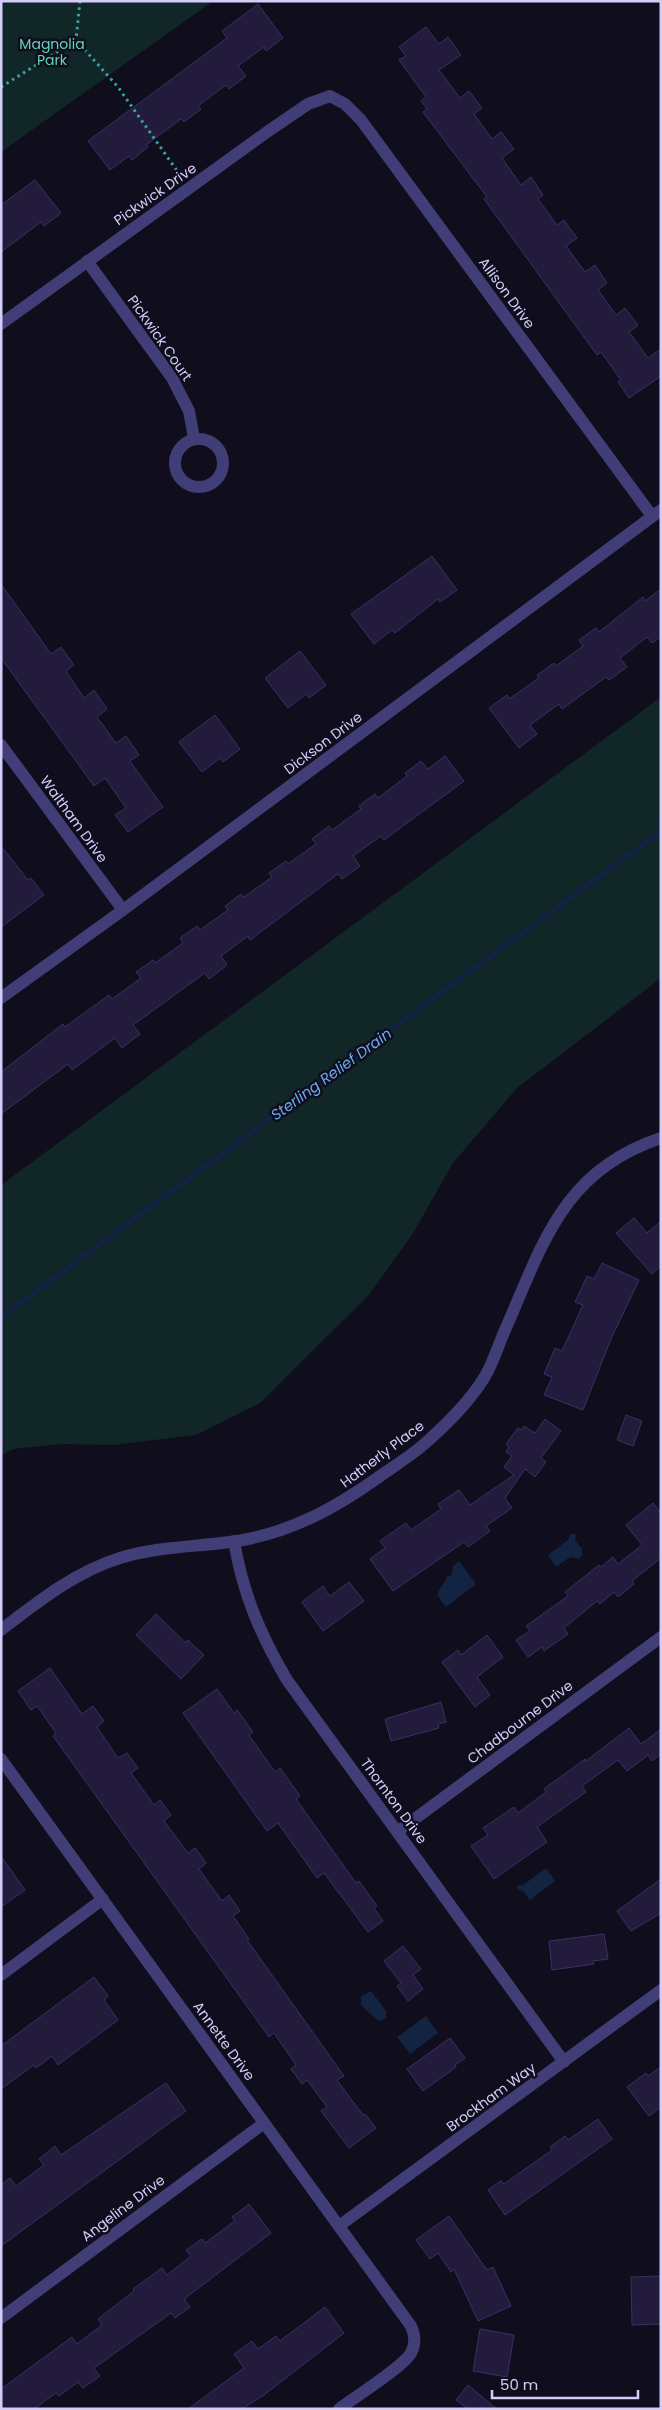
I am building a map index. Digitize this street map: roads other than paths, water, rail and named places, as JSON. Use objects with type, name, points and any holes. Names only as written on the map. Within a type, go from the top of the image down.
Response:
[{"type":"street","name":"Pickwick Drive","points":[[1,324],[308,104],[330,96]]},
{"type":"street","name":"Allison Drive","points":[[330,96],[344,104],[361,120],[656,513]]},
{"type":"street","name":"Pickwick Court","points":[[87,261],[172,378],[190,411],[194,438]]},
{"type":"street","name":"Dickson Drive","points":[[1,998],[123,910],[656,513]]},
{"type":"street","name":"Waltham Drive","points":[[1,744],[123,910]]},
{"type":"street","name":"Hatherly Place","points":[[1,1630],[62,1584],[121,1557],[177,1547],[234,1541],[280,1531],[333,1508],[420,1447],[457,1413],[484,1378],[550,1229],[563,1208],[578,1189],[615,1158],[637,1146],[661,1138]]},
{"type":"street","name":"Thornton Drive","points":[[234,1541],[245,1595],[287,1680],[564,2062]]},
{"type":"street","name":"Chadbourne Drive","points":[[398,1832],[661,1637]]},
{"type":"street","name":"Annette Drive","points":[[1,1759],[411,2326],[414,2334],[414,2344],[406,2360],[339,2409]]},
{"type":"street","points":[[1,1975],[103,1899]]},
{"type":"street","name":"Brockham Way","points":[[339,2226],[661,1990]]},
{"type":"street","name":"Angeline Drive","points":[[1,2318],[264,2123]]},
{"type":"water","points":[[570,1534],[576,1534],[575,1540],[582,1549],[582,1556],[578,1559],[570,1557],[556,1567],[548,1555],[569,1539]]},
{"type":"water","points":[[459,1561],[476,1584],[446,1607],[437,1595],[447,1576],[451,1576],[453,1566]]},
{"type":"water","points":[[546,1868],[555,1881],[530,1900],[523,1891],[518,1890],[517,1885],[523,1885]]},
{"type":"water","points":[[371,1991],[386,2011],[386,2018],[382,2021],[377,2020],[361,2005],[361,1996]]},
{"type":"water","points":[[426,2016],[438,2033],[410,2054],[397,2037]]},
{"type":"waterway","name":"Sterling Relief Drain","points":[[1,1317],[661,831]]},
{"type":"park label","name":"Magnolia Park","points":[[52,52]]}]
